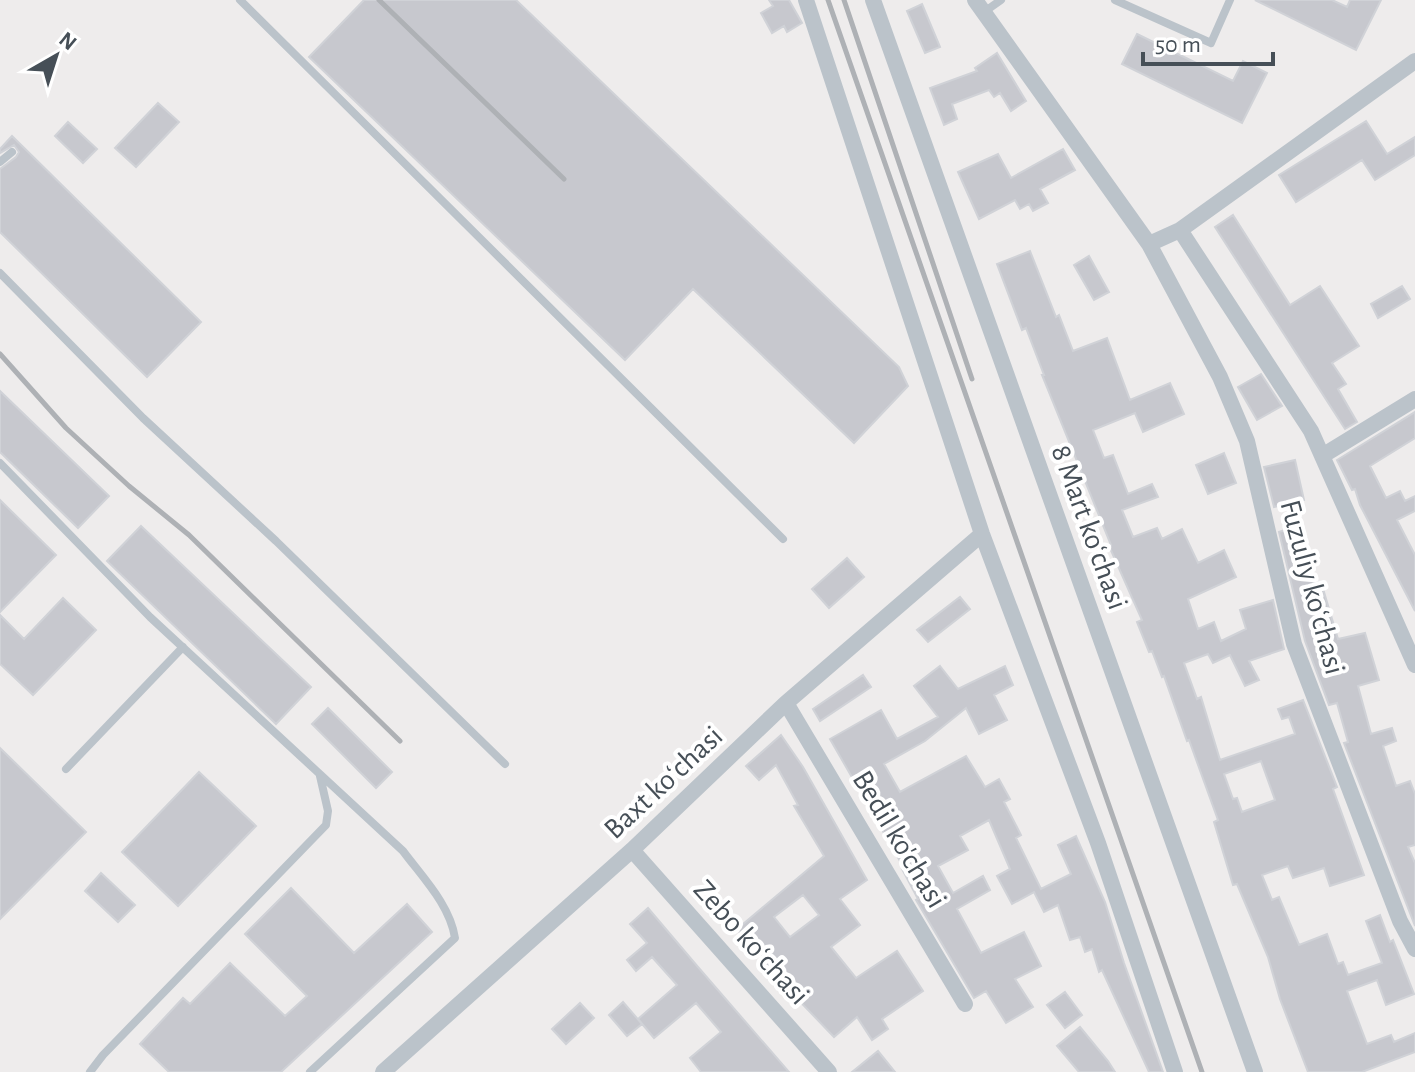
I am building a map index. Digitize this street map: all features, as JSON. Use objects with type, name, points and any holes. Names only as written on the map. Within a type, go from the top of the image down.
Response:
[{"type":"street","points":[[806,0],[982,534],[1098,843],[1175,1072]]},
{"type":"street","name":"8 Mart koʻchasi","points":[[873,0],[1255,1072]]},
{"type":"street","name":"Fuzuliy koʻchasi","points":[[979,6],[1149,244],[1220,377],[1247,441],[1294,644],[1400,921],[1415,949]]},
{"type":"street","points":[[1149,244],[1180,230],[1415,61]]},
{"type":"street","name":"Fuzuliy koʻchasi","points":[[1180,230],[1311,431],[1415,665]]},
{"type":"street","points":[[1322,456],[1415,399]]},
{"type":"street","name":"Baxt koʻchasi","points":[[383,1072],[632,850],[786,703],[982,534]]},
{"type":"street","name":"Bedil ko'chasi","points":[[786,703],[965,1004]]},
{"type":"street","name":"Zebo koʻchasi","points":[[632,850],[829,1072]]},
{"type":"lane","points":[[240,0],[783,539]]},
{"type":"lane","points":[[979,6],[1001,0]]},
{"type":"lane","points":[[1115,0],[1211,43],[1230,0]]},
{"type":"lane","points":[[0,162],[12,152]]},
{"type":"lane","points":[[0,273],[143,418],[287,552],[505,764]]},
{"type":"lane","points":[[0,463],[183,647],[403,851],[453,921],[455,938],[310,1072]]},
{"type":"lane","points":[[66,769],[183,647]]},
{"type":"lane","points":[[90,1072],[326,825],[328,811],[320,775]]},
{"type":"building","points":[[364,0],[516,0],[899,367],[908,386],[854,443],[693,289],[625,360],[309,57]]},
{"type":"building","points":[[769,0],[789,0],[802,23],[787,32],[784,26],[772,33],[761,13],[773,6]]},
{"type":"building","points":[[1255,0],[1332,0],[1347,7],[1350,0],[1381,0],[1356,50]]},
{"type":"building","points":[[922,4],[940,47],[925,53],[907,11]]},
{"type":"building","points":[[1137,34],[1233,81],[1243,61],[1267,73],[1242,123],[1122,64]]},
{"type":"building","points":[[997,53],[1026,101],[1011,111],[1000,93],[994,97],[989,90],[952,104],[957,119],[944,125],[930,88],[977,71],[975,68]]},
{"type":"building","points":[[158,103],[179,122],[136,167],[115,148]]},
{"type":"building","points":[[1366,121],[1387,154],[1415,137],[1415,155],[1375,180],[1362,160],[1296,202],[1279,175]]},
{"type":"building","points":[[68,122],[97,149],[83,163],[55,136]]},
{"type":"building","points":[[12,136],[201,322],[147,377],[0,232],[0,169],[19,152],[14,145],[0,153],[0,149]]},
{"type":"building","points":[[1063,149],[1075,170],[1040,189],[1048,203],[1033,211],[1029,204],[1020,209],[1015,200],[979,219],[958,172],[998,154],[1011,178]]},
{"type":"building","points":[[1233,215],[1290,305],[1320,286],[1359,346],[1332,363],[1346,384],[1338,389],[1357,422],[1345,429],[1215,227]]},
{"type":"building","points":[[1030,251],[1073,351],[1107,338],[1130,400],[1170,383],[1184,414],[1143,432],[1135,413],[1093,430],[1104,458],[1113,455],[1128,494],[1152,484],[1158,497],[1122,510],[1133,537],[1157,528],[1162,539],[1182,529],[1198,563],[1224,550],[1236,577],[1188,599],[1198,629],[1214,622],[1221,641],[1246,629],[1240,610],[1273,600],[1284,649],[1249,661],[1259,680],[1245,686],[1230,655],[1213,663],[1208,654],[1184,663],[1197,699],[1201,697],[1220,760],[1295,734],[1289,717],[1282,719],[1278,709],[1303,700],[1337,787],[1333,789],[1364,875],[1330,886],[1324,868],[1293,878],[1288,866],[1262,875],[1272,900],[1279,897],[1299,945],[1327,934],[1338,964],[1343,962],[1348,975],[1382,963],[1366,921],[1380,915],[1414,994],[1386,1005],[1377,980],[1347,991],[1367,1044],[1391,1035],[1394,1042],[1415,1033],[1415,1052],[1362,1072],[1308,1072],[1280,999],[1268,957],[1237,884],[1233,885],[1214,822],[1218,820],[1189,740],[1164,676],[1152,651],[1149,652],[1137,622],[1142,620],[1109,546],[1026,328],[1022,330],[997,264]],"holes":[[[1261,761],[1275,800],[1242,812],[1237,798],[1233,799],[1224,774]]]},
{"type":"building","points":[[1089,256],[1109,292],[1094,300],[1074,265]]},
{"type":"building","points":[[1402,286],[1410,299],[1378,318],[1371,304]]},
{"type":"building","points":[[1261,374],[1282,406],[1257,420],[1238,387]]},
{"type":"building","points":[[0,391],[109,496],[78,528],[0,452]]},
{"type":"building","points":[[1415,412],[1415,438],[1370,466],[1386,498],[1400,491],[1405,501],[1415,496],[1415,511],[1397,520],[1415,555],[1415,611],[1360,505],[1355,489],[1352,490],[1337,460]]},
{"type":"building","points":[[1224,453],[1236,483],[1208,494],[1196,465]]},
{"type":"building","points":[[1295,460],[1304,500],[1274,507],[1264,467]]},
{"type":"building","points":[[0,500],[56,555],[0,612]]},
{"type":"building","points":[[141,526],[311,687],[276,724],[107,561]]},
{"type":"building","points":[[1297,526],[1314,584],[1321,582],[1338,639],[1365,633],[1379,680],[1358,686],[1371,734],[1392,728],[1396,741],[1383,746],[1396,786],[1410,781],[1415,794],[1415,845],[1408,847],[1415,863],[1415,926],[1344,743],[1348,742],[1337,703],[1329,705],[1305,641],[1279,532]]},
{"type":"building","points":[[847,558],[864,577],[829,608],[812,589]]},
{"type":"building","points":[[960,597],[970,609],[928,642],[917,630]]},
{"type":"building","points":[[63,598],[96,630],[33,695],[0,664],[0,615],[24,639]]},
{"type":"building","points":[[940,666],[958,689],[1005,666],[1013,685],[994,695],[1007,720],[979,734],[966,708],[925,741],[884,764],[900,792],[966,756],[985,787],[999,779],[1010,799],[1004,802],[1021,835],[1016,838],[1041,889],[1071,874],[1058,845],[1076,836],[1105,902],[1163,1072],[1149,1072],[1102,970],[1099,972],[1092,949],[1085,952],[1080,937],[1070,940],[1058,905],[1044,912],[1034,892],[1012,904],[997,876],[1010,869],[989,820],[960,836],[968,850],[938,866],[953,893],[983,876],[990,890],[957,909],[981,953],[1024,932],[1041,966],[1015,979],[1033,1007],[1006,1023],[986,991],[974,998],[916,900],[904,868],[830,739],[881,710],[897,739],[938,717],[914,686]]},
{"type":"building","points":[[863,675],[871,687],[820,721],[813,709]]},
{"type":"building","points":[[328,708],[392,772],[376,788],[312,724]]},
{"type":"building","points":[[781,735],[803,767],[867,880],[840,899],[860,925],[831,947],[856,978],[897,951],[923,991],[882,1019],[888,1029],[872,1040],[857,1017],[834,1037],[737,929],[824,856],[794,806],[798,805],[776,765],[759,780],[746,766]],"holes":[[[803,895],[819,915],[790,937],[774,917]]]},
{"type":"building","points":[[0,748],[86,832],[0,919]]},
{"type":"building","points":[[199,772],[256,826],[178,906],[122,852]]},
{"type":"building","points":[[101,873],[135,905],[118,922],[85,891]]},
{"type":"building","points":[[291,888],[354,953],[407,904],[432,932],[281,1072],[169,1072],[140,1044],[183,998],[190,1004],[230,963],[285,1016],[307,996],[245,934]]},
{"type":"building","points":[[648,908],[789,1072],[701,1072],[690,1058],[721,1032],[696,1003],[654,1038],[638,1019],[677,985],[652,957],[636,971],[627,960],[647,943],[630,924]]},
{"type":"building","points":[[1065,992],[1082,1015],[1065,1028],[1047,1005]]},
{"type":"building","points":[[623,1002],[642,1024],[627,1036],[609,1015]]},
{"type":"building","points":[[580,1003],[594,1018],[566,1044],[552,1029]]},
{"type":"building","points":[[1080,1027],[1115,1072],[1079,1072],[1057,1046]]},
{"type":"building","points":[[878,1051],[895,1072],[852,1072]]},
{"type":"railway","points":[[379,0],[564,179]]},
{"type":"railway","points":[[828,0],[1202,1072]]},
{"type":"railway","points":[[844,0],[972,379]]},
{"type":"railway","points":[[0,354],[66,428],[129,486],[189,535],[400,741]]}]
